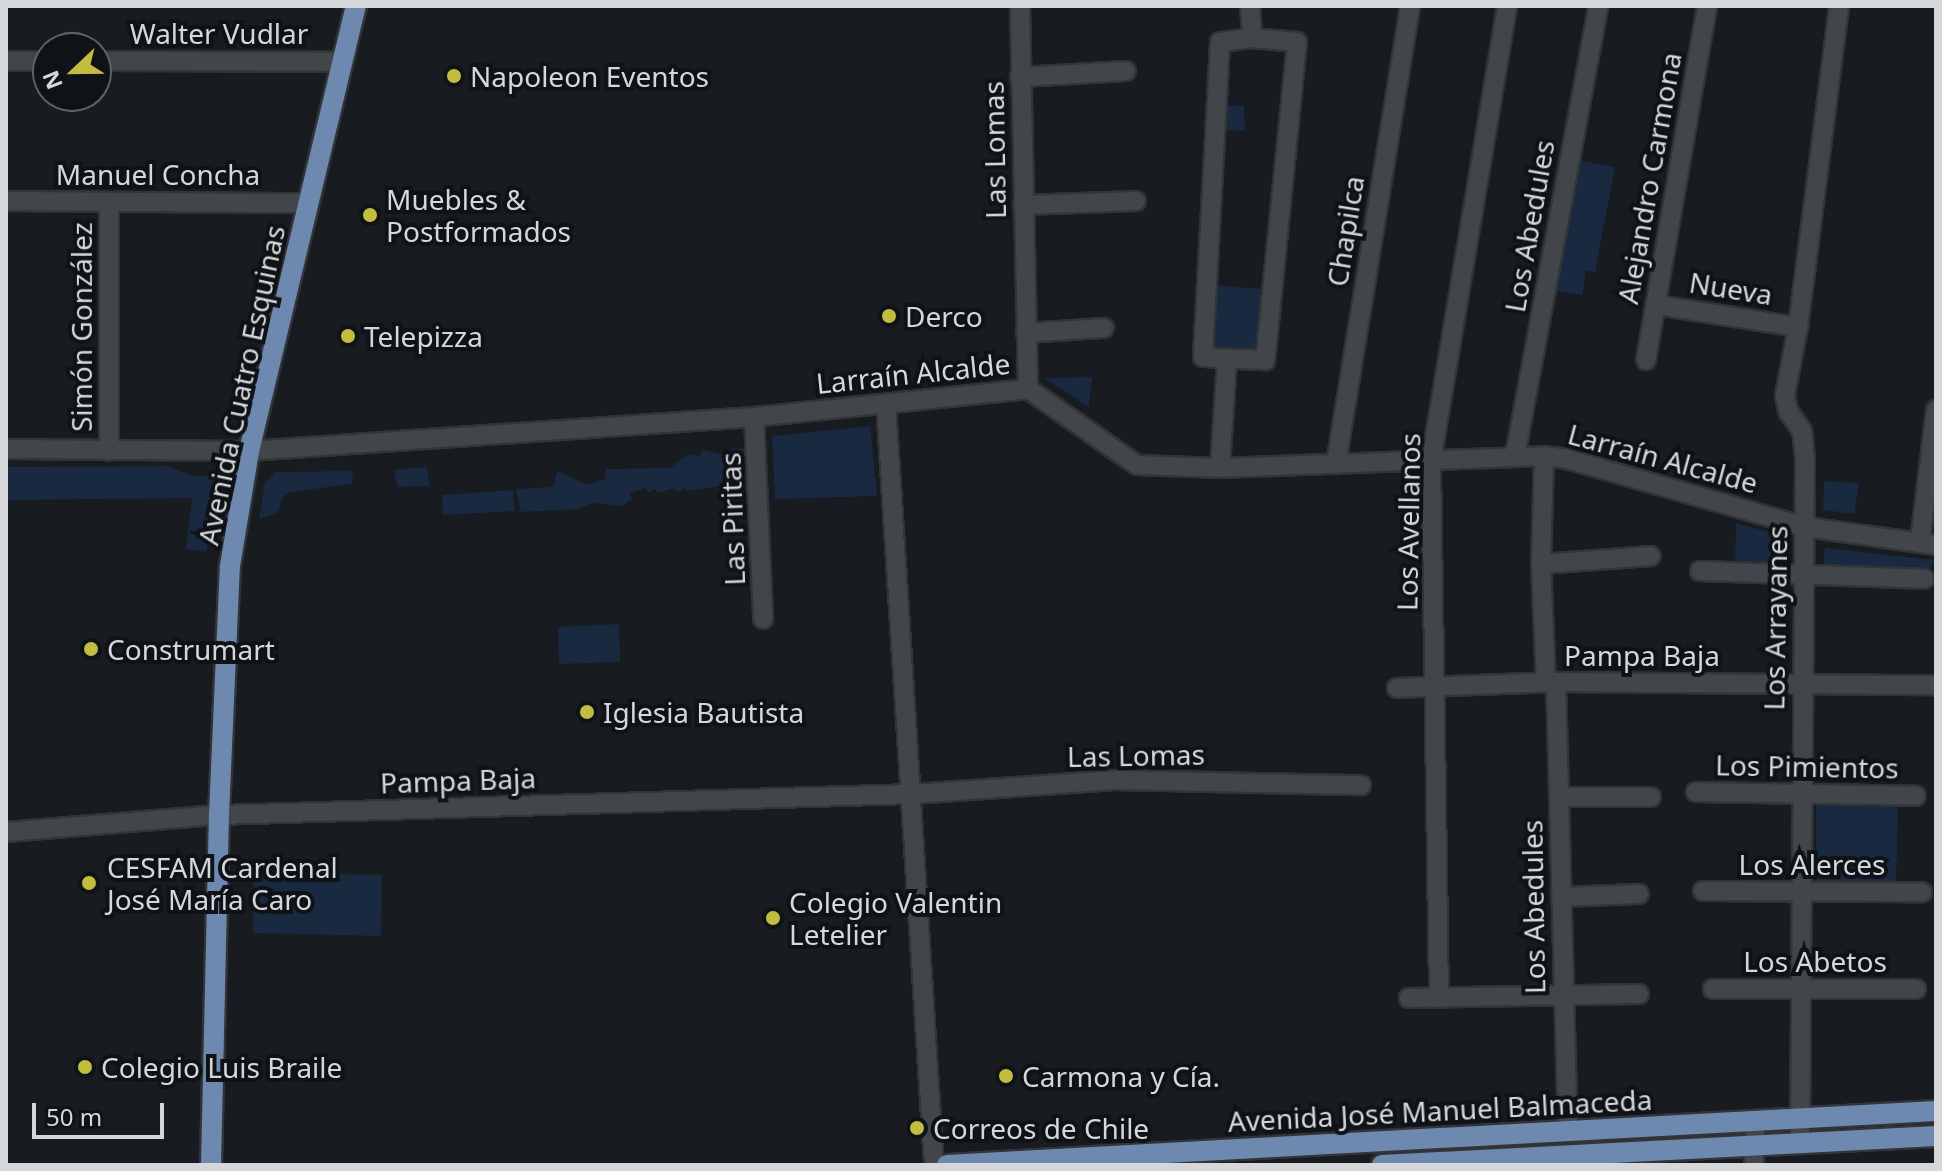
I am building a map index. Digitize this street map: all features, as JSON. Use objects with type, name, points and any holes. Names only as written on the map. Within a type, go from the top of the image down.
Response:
[{"type":"main road","name":"Avenida Cuatro Esquinas","points":[[211,1165],[219,815],[230,566],[249,451],[356,6]]},
{"type":"main road","name":"Avenida José Manuel Balmaceda","points":[[947,1165],[1936,1111]]},
{"type":"main road","name":"Avenida José Manuel Balmaceda","points":[[1382,1165],[1754,1156],[1800,1144],[1936,1136]]},
{"type":"street","name":"Las Lomas","points":[[1020,6],[1028,389]]},
{"type":"street","points":[[1250,6],[1252,38]]},
{"type":"street","name":"Chapilca","points":[[1336,464],[1410,6]]},
{"type":"street","name":"Los Avellanos","points":[[1439,998],[1431,461],[1507,6]]},
{"type":"street","name":"Los Abedules","points":[[1515,456],[1598,6]]},
{"type":"street","name":"Alejandro Carmona","points":[[1646,360],[1707,6]]},
{"type":"street","name":"Los Arrayanes","points":[[1800,1144],[1800,794],[1806,527],[1802,431],[1788,411],[1785,395],[1798,327],[1839,6]]},
{"type":"street","points":[[1252,38],[1297,42],[1265,360],[1227,359],[1203,357],[1220,42],[1252,38]]},
{"type":"street","points":[[6,61],[32,61]]},
{"type":"street","name":"Walter Vudlar","points":[[112,61],[342,62]]},
{"type":"street","points":[[1020,77],[1126,71]]},
{"type":"street","name":"Manuel Concha","points":[[6,201],[309,203]]},
{"type":"street","points":[[1023,205],[1136,201]]},
{"type":"street","name":"Simón González","points":[[109,203],[109,451]]},
{"type":"street","name":"Nueva","points":[[1656,305],[1798,327]]},
{"type":"street","points":[[1026,333],[1104,328]]},
{"type":"street","points":[[1220,468],[1227,359]]},
{"type":"street","name":"Larraín Alcalde","points":[[6,449],[249,451],[754,417],[1028,389],[1137,465],[1220,468],[1544,456],[1567,459],[1806,527],[1928,544]]},
{"type":"street","points":[[886,404],[934,1165]]},
{"type":"street","points":[[1928,544],[1936,413]]},
{"type":"street","name":"Las Piritas","points":[[754,417],[763,619]]},
{"type":"street","name":"Los Abedules","points":[[1544,456],[1541,564],[1559,797],[1568,1131]]},
{"type":"street","points":[[1541,564],[1651,556]]},
{"type":"street","points":[[1700,571],[1806,578],[1924,579]]},
{"type":"street","name":"Pampa Baja","points":[[1397,688],[1551,683],[1936,685]]},
{"type":"street","name":"Las Lomas","points":[[912,794],[1116,780],[1361,785]]},
{"type":"street","name":"Los Pimientos","points":[[1696,792],[1916,796]]},
{"type":"street","name":"Pampa Baja","points":[[6,832],[219,815],[912,794]]},
{"type":"street","points":[[1559,797],[1651,797]]},
{"type":"street","name":"Los Alerces","points":[[1703,891],[1922,892]]},
{"type":"street","points":[[1561,897],[1639,894]]},
{"type":"street","name":"Los Abetos","points":[[1713,989],[1799,986],[1916,989]]},
{"type":"street","points":[[1409,998],[1563,998],[1639,994]]},
{"type":"street","points":[[1754,1156],[1755,1121]]},
{"type":"shaded area","points":[[1225,105],[1244,106],[1245,131],[1226,130]]},
{"type":"shaded area","points":[[1578,160],[1615,167],[1595,272],[1586,271],[1582,295],[1554,290]]},
{"type":"shaded area","points":[[1215,285],[1261,289],[1256,353],[1210,349]]},
{"type":"shaded area","points":[[1092,377],[1089,407],[1044,378]]},
{"type":"shaded area","points":[[870,426],[877,496],[775,499],[772,436]]},
{"type":"shaded area","points":[[733,448],[750,449],[753,487],[748,494],[740,484],[733,489],[731,486],[724,489],[721,486],[686,491],[684,488],[678,492],[674,488],[658,493],[655,489],[649,493],[645,488],[630,493],[632,499],[623,506],[592,503],[577,509],[521,512],[516,489],[553,487],[557,471],[588,485],[605,479],[606,469],[670,468],[688,454],[699,456],[703,450],[728,456]]},
{"type":"shaded area","points":[[169,466],[189,475],[227,478],[206,552],[186,549],[192,498],[6,500],[6,467]]},
{"type":"shaded area","points":[[427,467],[429,486],[397,487],[394,470]]},
{"type":"shaded area","points":[[353,471],[352,484],[290,492],[282,498],[278,513],[259,519],[265,482],[275,472]]},
{"type":"shaded area","points":[[1824,481],[1859,483],[1854,514],[1823,510]]},
{"type":"shaded area","points":[[513,490],[515,511],[443,515],[442,495]]},
{"type":"shaded area","points":[[1736,523],[1788,537],[1790,566],[1735,567]]},
{"type":"shaded area","points":[[1825,548],[1933,560],[1931,568],[1823,567]]},
{"type":"shaded area","points":[[619,624],[620,662],[559,664],[558,627]]},
{"type":"shaded area","points":[[1816,800],[1898,802],[1896,884],[1816,884]]},
{"type":"shaded area","points":[[254,872],[382,875],[381,936],[253,933]]},
{"type":"place","name":"Napoleon Eventos","points":[[454,76]]},
{"type":"place","name":"Muebles & Postformados","points":[[370,215]]},
{"type":"place","name":"Derco","points":[[889,316]]},
{"type":"place","name":"Telepizza","points":[[348,336]]},
{"type":"place","name":"Construmart","points":[[91,649]]},
{"type":"place","name":"Iglesia Bautista","points":[[587,712]]},
{"type":"place","name":"CESFAM Cardenal José María Caro","points":[[89,883]]},
{"type":"place","name":"Colegio Valentin Letelier","points":[[773,918]]},
{"type":"place","name":"Colegio Luis Braile","points":[[85,1067]]},
{"type":"place","name":"Carmona y Cía.","points":[[1006,1076]]},
{"type":"place","name":"Correos de Chile","points":[[917,1128]]}]
